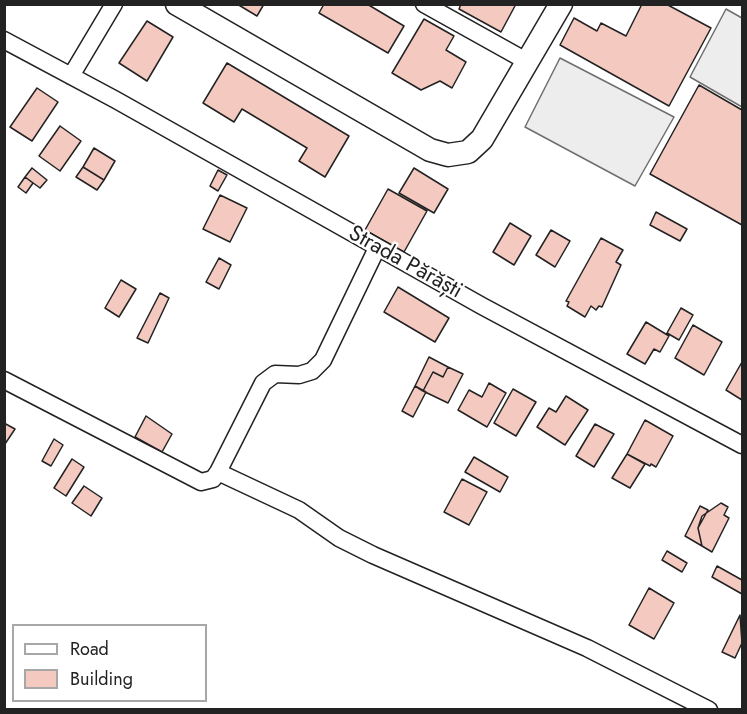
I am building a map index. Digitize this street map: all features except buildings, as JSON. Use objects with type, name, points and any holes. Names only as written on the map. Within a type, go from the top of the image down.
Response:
[{"type":"street","points":[[70,76],[114,4]]},
{"type":"street","points":[[177,4],[430,150],[448,155],[468,152],[482,139],[561,4]]},
{"type":"street","points":[[424,4],[528,62]]},
{"type":"street","name":"Strada Părăști","points":[[4,40],[376,248],[742,446]]},
{"type":"street","points":[[4,380],[201,482],[213,479],[263,383],[275,374],[299,375],[312,371],[323,360],[376,248]]},
{"type":"street","points":[[218,472],[299,510],[339,538],[373,555],[587,648],[709,710]]},
{"type":"shaded area","points":[[726,9],[742,18],[742,107],[690,77]]},
{"type":"shaded area","points":[[560,58],[674,117],[635,186],[525,127]]}]
